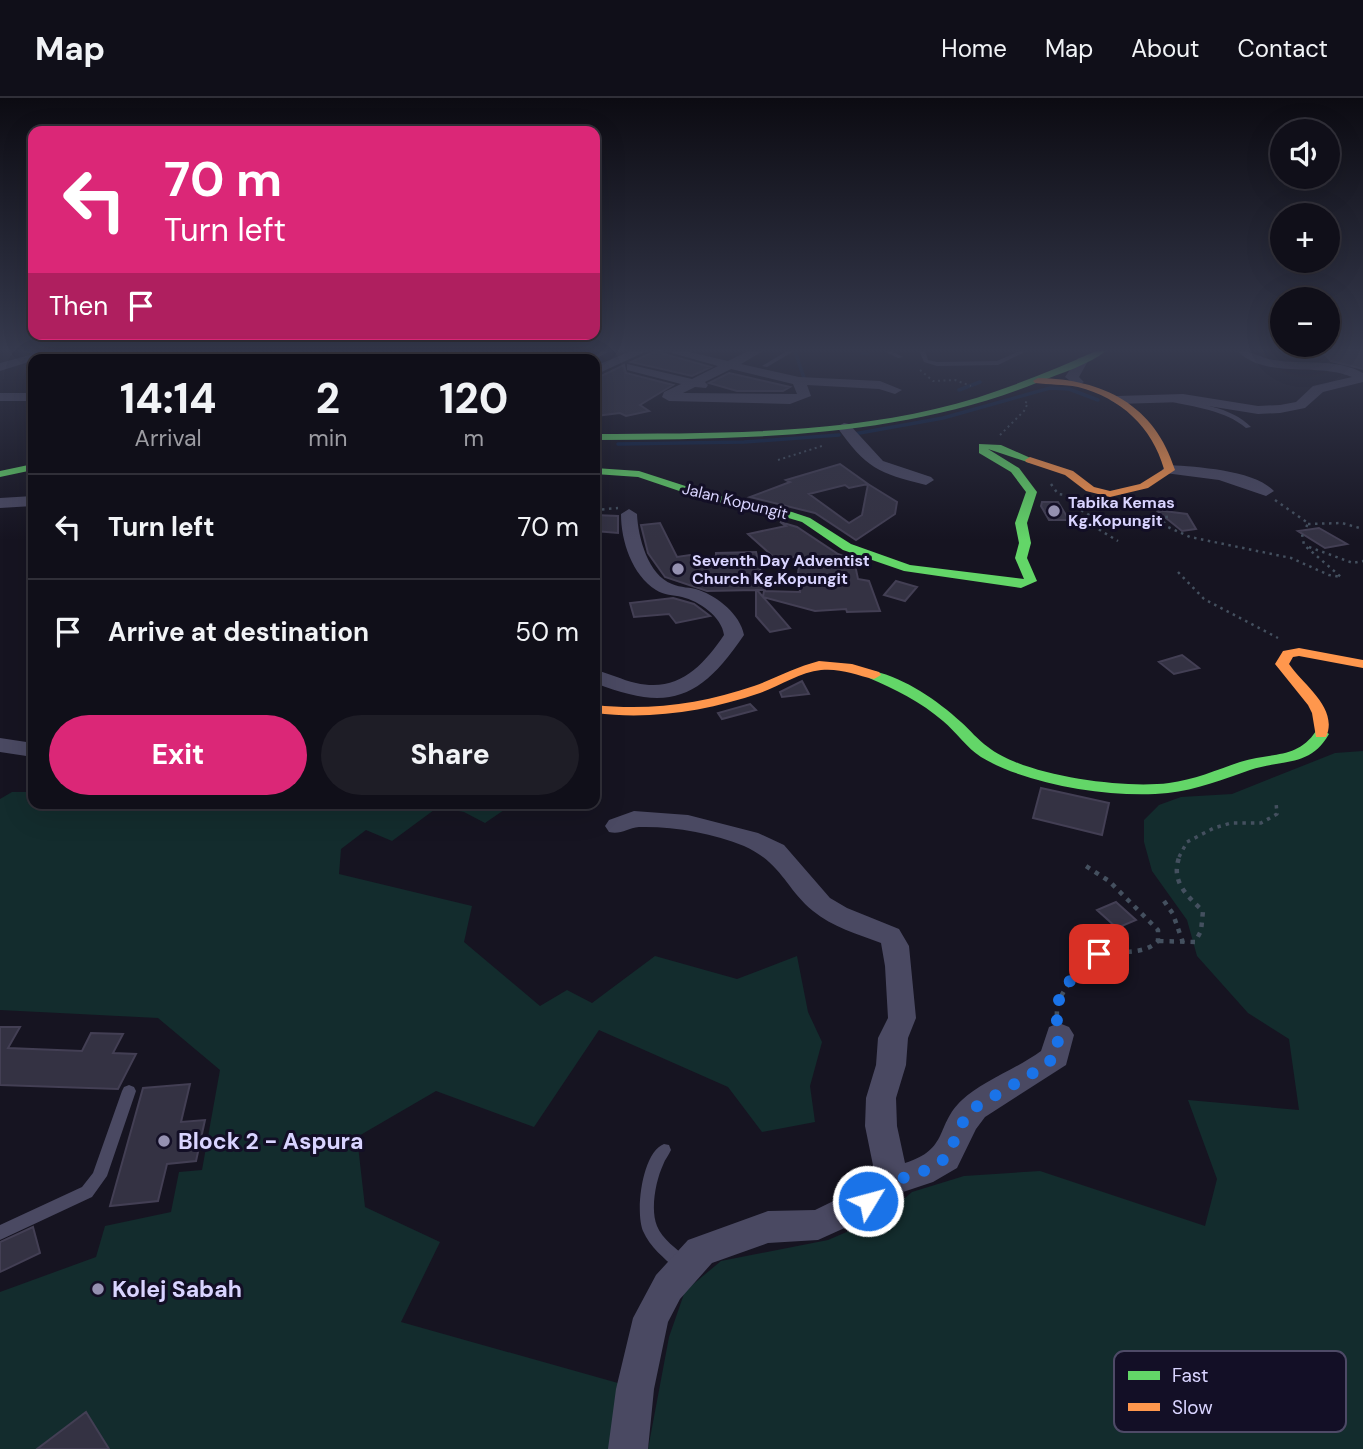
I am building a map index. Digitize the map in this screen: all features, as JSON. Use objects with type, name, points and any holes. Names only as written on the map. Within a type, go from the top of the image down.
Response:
[{"type":"street","points":[[600,428],[751,426],[871,414]]},
{"type":"street","points":[[600,437],[753,435],[844,427],[922,414]]},
{"type":"street","points":[[994,445],[1076,476],[1090,489],[1104,492],[1144,488],[1163,479],[1170,470],[1166,451],[1150,427],[1134,414]]},
{"type":"street","points":[[844,427],[862,452],[877,465],[926,480]]},
{"type":"street","name":"Jalan Kopungit","points":[[600,471],[639,474],[704,496],[788,514],[806,520],[848,547],[908,568],[1021,584],[1031,580],[1021,558],[1025,543],[1021,523],[1032,492],[1015,470],[983,451],[983,446],[994,445]]},
{"type":"street","points":[[0,466],[28,460]]},
{"type":"street","points":[[0,474],[28,468]]},
{"type":"street","points":[[1170,470],[1212,474],[1253,484],[1266,491]]},
{"type":"street","points":[[0,503],[28,501]]},
{"type":"street","points":[[600,678],[639,692],[670,693],[693,683],[734,635],[735,629],[728,620],[702,599],[690,593],[663,587],[652,578],[634,550],[628,525],[629,514]]},
{"type":"street","points":[[600,710],[616,714],[704,704],[761,688],[813,663],[836,664],[866,673],[915,696],[949,718],[987,754],[1020,768],[1118,786],[1155,789],[1209,780],[1262,761],[1308,752],[1319,742],[1322,731],[1320,710],[1288,677],[1282,664],[1288,654],[1299,652],[1363,664]]},
{"type":"street","points":[[0,745],[28,749]]},
{"type":"street","points":[[617,825],[634,819],[688,823],[749,839],[775,851],[821,904],[838,915],[890,936],[896,946],[900,966],[902,1018],[893,1038],[891,1065],[881,1098],[881,1126],[893,1181]]},
{"type":"street","points":[[628,1449],[635,1389],[651,1318],[668,1287],[684,1266],[700,1251],[738,1235],[768,1227],[818,1225],[868,1201],[893,1181],[922,1172],[946,1158],[964,1120],[974,1108],[1055,1057],[1059,1035]]},
{"type":"lane","points":[[1224,414],[1244,421],[1248,427]]},
{"type":"lane","points":[[0,1233],[88,1192],[99,1176],[129,1091]]},
{"type":"lane","points":[[664,1150],[655,1162],[644,1211],[649,1231],[660,1245],[684,1266]]},
{"type":"path","points":[[994,445],[1008,425],[1021,414]]},
{"type":"path","points":[[778,460],[826,445]]},
{"type":"path","points":[[1048,481],[1058,494],[1066,495],[1077,510],[1095,521],[1098,529],[1118,541]]},
{"type":"path","points":[[1266,491],[1279,503],[1300,515],[1308,524]]},
{"type":"path","points":[[600,509],[614,507],[629,514]]},
{"type":"path","points":[[1163,523],[1167,520],[1166,510]]},
{"type":"path","points":[[1089,519],[1148,519],[1163,523],[1189,537],[1293,558],[1312,564],[1331,577],[1341,577],[1338,571],[1304,545],[1303,532],[1308,524]]},
{"type":"path","points":[[1308,524],[1342,523],[1363,529]]},
{"type":"path","points":[[1304,545],[1353,563],[1363,561]]},
{"type":"path","points":[[1178,572],[1204,598],[1281,640],[1288,654]]},
{"type":"path","points":[[1158,941],[1195,942],[1201,931],[1203,911],[1178,888],[1174,869],[1187,842],[1231,823],[1261,823],[1277,814],[1276,803]]},
{"type":"path","points":[[1059,1035],[1055,1007],[1079,965],[1099,954],[1152,947],[1158,941],[1158,930],[1109,881],[1086,866]]},
{"type":"path","points":[[1164,901],[1173,914],[1182,943]]},
{"type":"green space","points":[[1363,751],[1363,1449],[648,1449],[669,1337],[685,1291],[721,1261],[828,1240],[884,1216],[912,1192],[964,1176],[1040,1171],[1205,1226],[1217,1179],[1188,1100],[1299,1110],[1289,1039],[1248,1013],[1197,956],[1187,920],[1152,871],[1144,842],[1144,820],[1159,805],[1181,797],[1232,794],[1335,753]]},
{"type":"green space","points":[[12,792],[28,792],[28,809],[435,809],[392,841],[366,830],[341,849],[339,874],[472,906],[464,942],[540,1006],[567,990],[592,1003],[655,956],[737,979],[797,956],[808,1012],[822,1042],[810,1086],[815,1122],[762,1132],[728,1087],[599,1030],[534,1127],[436,1091],[357,1137],[365,1207],[440,1242],[401,1322],[625,1385],[617,1449],[0,1449],[0,1292],[96,1257],[105,1226],[171,1212],[179,1172],[202,1170],[220,1070],[158,1018],[0,1010],[0,799]]},
{"type":"green space","points":[[448,809],[504,810],[485,823],[464,812]]},
{"type":"building","points":[[840,464],[897,502],[895,514],[856,540],[815,513],[750,497],[790,482],[786,480]],"holes":[[[868,484],[862,515],[849,523],[809,494],[845,485],[849,488]]]},
{"type":"building","name":"Tabika Kemas Kg.Kopungit","points":[[1042,502],[1058,502],[1069,520],[1049,520],[1041,506]]},
{"type":"building","points":[[1156,510],[1187,514],[1196,529],[1182,531]]},
{"type":"building","points":[[600,515],[618,516],[618,533],[600,531]]},
{"type":"building","points":[[780,522],[797,527],[838,554],[854,560],[858,579],[869,581],[880,611],[815,611],[763,597],[764,591],[800,592],[800,556],[777,560],[748,534],[786,526]]},
{"type":"building","points":[[660,523],[677,557],[690,555],[693,559],[716,556],[716,553],[756,552],[765,590],[757,590],[790,628],[770,632],[756,616],[756,590],[707,591],[665,577],[648,553],[641,525]]},
{"type":"building","points":[[1319,528],[1347,544],[1325,548],[1298,531]]},
{"type":"building","points":[[896,581],[917,587],[905,601],[884,595]]},
{"type":"building","points":[[673,598],[694,604],[710,616],[676,623],[669,614],[634,617],[630,603]]},
{"type":"building","points":[[1182,655],[1199,668],[1174,674],[1159,662]]},
{"type":"building","points":[[802,681],[809,694],[782,697],[780,692]]},
{"type":"building","points":[[750,704],[756,710],[722,719],[718,713]]},
{"type":"building","points":[[1041,788],[1109,803],[1102,835],[1033,818]]},
{"type":"building","points":[[1116,902],[1136,920],[1117,928],[1097,910]]},
{"type":"building","points":[[0,1027],[20,1027],[8,1048],[82,1051],[91,1033],[123,1034],[113,1053],[136,1054],[118,1089],[0,1085]]},
{"type":"building","name":"Block 2 - Aspura","points":[[190,1084],[181,1122],[205,1120],[196,1161],[167,1164],[158,1201],[110,1206],[143,1088]]},
{"type":"building","points":[[33,1227],[40,1253],[0,1272],[0,1242]]},
{"type":"building","points":[[86,1412],[109,1449],[37,1449]]},
{"type":"waterway","points":[[854,434],[957,414]]},
{"type":"waterway","points":[[618,444],[744,442],[839,435]]},
{"type":"traffic: fast","points":[[600,437],[791,432],[840,428],[925,414]]},
{"type":"traffic: fast","points":[[600,471],[639,474],[704,496],[788,514],[806,520],[847,547],[908,568],[1021,584],[1031,581],[1021,558],[1025,543],[1021,523],[1032,492],[1015,470],[983,451],[983,446],[997,447],[1030,460]]},
{"type":"traffic: fast","points":[[0,474],[28,468]]},
{"type":"traffic: fast","points":[[874,675],[928,702],[983,751],[1004,763],[1049,777],[1102,786],[1127,789],[1179,786],[1251,764],[1301,754],[1309,750],[1321,734]]},
{"type":"traffic: slow","points":[[1030,460],[1069,473],[1090,489],[1110,494],[1144,486],[1170,470],[1164,449],[1153,431],[1137,414]]},
{"type":"traffic: slow","points":[[1321,734],[1322,723],[1315,704],[1282,664],[1288,654],[1299,652],[1363,664]]},
{"type":"traffic: slow","points":[[600,710],[632,712],[688,707],[743,694],[819,666],[834,665],[874,675]]},
{"type":"place","name":"Tabika Kemas Kg.Kopungit","points":[[1054,511]]},
{"type":"place","name":"Seventh Day Adventist Church Kg.Kopungit","points":[[678,569]]},
{"type":"place","name":"Block 2 - Aspura","points":[[164,1141]]},
{"type":"place","name":"Kolej Sabah","points":[[98,1289]]},
{"type":"route","points":[[868,1201],[893,1181],[922,1172],[946,1158],[964,1120],[974,1108],[1055,1057],[1059,1035],[1055,1007],[1079,965],[1099,954]]}]
